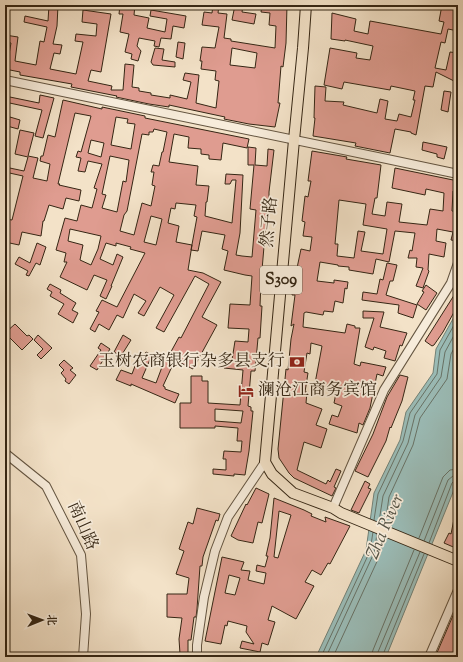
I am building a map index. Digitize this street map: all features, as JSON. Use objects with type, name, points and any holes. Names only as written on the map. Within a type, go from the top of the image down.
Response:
[{"type":"main road","name":"然子路","points":[[265,462],[306,5]]},
{"type":"main road","points":[[265,462],[272,474],[293,493],[457,560]]},
{"type":"street","points":[[5,80],[458,174]]},
{"type":"street","points":[[337,511],[384,390],[450,283],[458,264]]},
{"type":"street","name":"南山路","points":[[5,452],[46,486],[81,555],[86,614],[83,657]]},
{"type":"street","points":[[197,657],[197,645],[204,597],[215,551],[228,517],[265,462]]},
{"type":"street","points":[[429,657],[458,590]]},
{"type":"water","name":"Zha River","points":[[458,310],[458,480],[386,657],[316,657],[366,550],[374,493],[400,440],[406,412],[433,373],[436,349]]},
{"type":"building","points":[[49,5],[58,5],[57,26],[53,44],[62,45],[60,54],[54,53],[50,69],[76,74],[83,42],[75,41],[76,34],[96,36],[97,24],[82,22],[83,10],[111,14],[101,72],[91,70],[88,81],[112,86],[111,90],[123,90],[125,64],[134,65],[132,87],[139,88],[139,91],[151,93],[151,95],[170,98],[170,95],[187,99],[191,82],[183,80],[185,73],[199,75],[196,103],[216,108],[219,81],[215,80],[216,71],[201,69],[202,61],[200,61],[202,47],[215,48],[219,27],[202,25],[204,12],[212,13],[213,5],[219,5],[218,13],[227,14],[224,38],[231,39],[231,41],[275,48],[276,26],[269,25],[270,13],[261,12],[262,5],[287,5],[286,43],[283,67],[281,66],[278,103],[280,103],[275,127],[224,119],[225,117],[169,105],[169,107],[116,97],[117,96],[71,87],[72,84],[20,75],[20,72],[5,69],[5,60],[8,60],[11,43],[5,42],[5,35],[18,37],[15,61],[36,65],[40,41],[44,42],[47,27],[24,22],[25,16],[48,21]],"holes":[[[232,48],[257,53],[255,68],[230,65]]]},
{"type":"building","points":[[120,5],[135,5],[134,15],[149,18],[147,28],[165,32],[167,19],[150,16],[151,10],[186,16],[184,28],[173,26],[171,39],[161,38],[159,47],[154,46],[155,41],[139,38],[137,46],[141,51],[138,61],[131,59],[132,54],[125,52],[129,34],[120,32],[123,14],[119,14]]},
{"type":"building","points":[[235,5],[243,5],[242,12],[256,14],[254,24],[232,20]]},
{"type":"building","points":[[442,5],[458,5],[458,31],[448,29],[445,43],[441,42],[435,68],[446,70],[450,52],[458,53],[458,73],[454,81],[436,72],[433,87],[425,86],[416,135],[411,132],[395,129],[390,153],[355,146],[356,143],[313,136],[315,118],[315,86],[326,87],[325,101],[344,102],[343,105],[377,113],[380,99],[388,101],[385,119],[397,121],[399,114],[411,117],[415,100],[413,100],[415,91],[391,86],[390,90],[344,82],[342,89],[324,85],[330,48],[357,53],[356,58],[370,60],[373,46],[345,40],[331,39],[332,13],[356,19],[354,31],[368,34],[370,21],[441,34],[444,22],[439,21]]},
{"type":"building","points":[[178,42],[185,43],[183,59],[176,57]]},
{"type":"building","points":[[155,48],[164,49],[162,60],[175,62],[175,67],[153,65],[151,62]]},
{"type":"building","points":[[444,91],[451,92],[448,112],[441,110]]},
{"type":"building","points":[[40,95],[54,98],[43,138],[35,136],[42,110],[5,102],[5,96],[39,103]]},
{"type":"building","points":[[63,100],[249,139],[247,148],[223,143],[221,160],[209,159],[209,155],[201,154],[201,149],[188,148],[189,137],[174,134],[169,162],[198,166],[196,185],[209,186],[205,216],[232,223],[236,180],[232,180],[230,184],[225,184],[226,174],[243,175],[240,233],[236,255],[252,257],[256,210],[250,209],[254,165],[248,165],[248,147],[256,148],[255,165],[267,166],[268,149],[274,150],[261,282],[260,306],[262,306],[260,338],[258,338],[255,371],[251,371],[248,406],[251,407],[251,411],[253,411],[245,475],[234,474],[234,476],[213,474],[213,469],[226,470],[226,459],[223,459],[224,451],[241,452],[242,441],[237,441],[238,428],[215,426],[215,428],[180,428],[180,403],[191,403],[191,376],[202,376],[202,381],[208,381],[208,403],[240,405],[243,370],[224,368],[224,359],[232,360],[235,341],[248,342],[249,329],[228,328],[230,304],[250,305],[252,276],[224,270],[228,251],[222,249],[225,235],[202,231],[198,251],[191,250],[188,270],[203,273],[221,282],[202,317],[217,325],[193,369],[175,360],[163,386],[165,389],[179,394],[175,403],[131,384],[131,386],[116,380],[121,370],[132,374],[135,366],[139,368],[146,352],[152,355],[142,378],[156,383],[165,359],[167,359],[179,337],[181,338],[209,284],[195,276],[164,332],[156,328],[174,295],[160,287],[144,316],[138,313],[146,301],[134,294],[123,318],[117,315],[109,330],[99,324],[95,332],[90,329],[99,312],[96,311],[102,300],[117,307],[145,253],[116,243],[116,246],[106,243],[100,259],[113,265],[117,254],[123,257],[106,299],[100,296],[107,280],[94,275],[87,290],[60,277],[67,262],[64,262],[66,253],[56,250],[65,218],[77,221],[81,205],[92,208],[97,189],[94,188],[102,164],[88,161],[85,172],[78,171],[81,158],[76,157],[78,151],[81,152],[91,116],[75,113],[58,184],[81,190],[79,201],[66,198],[63,209],[49,205],[43,221],[41,236],[22,232],[19,245],[5,242],[8,226],[5,226],[5,219],[12,220],[23,176],[5,172],[5,167],[24,171],[28,157],[15,154],[20,130],[34,133],[28,156],[38,158],[33,178],[47,181],[50,164],[40,161],[41,156],[43,156],[48,135],[55,137]],"holes":[[[116,117],[128,119],[127,123],[135,124],[131,149],[111,145]],[[154,129],[167,132],[159,166],[153,165],[151,172],[154,172],[152,185],[155,186],[151,206],[142,203],[134,235],[120,231],[124,215],[127,211],[142,134],[149,135],[149,132],[153,132]],[[91,140],[104,143],[101,157],[88,153]],[[110,156],[129,160],[126,182],[123,181],[117,212],[102,208],[106,195],[102,194]],[[176,203],[196,205],[194,216],[197,217],[192,245],[176,242],[179,226],[168,223],[171,208],[175,209]],[[151,216],[162,219],[156,245],[144,242]],[[70,229],[101,236],[98,249],[91,265],[80,260],[83,245],[68,241]],[[215,409],[243,411],[241,423],[215,421]]]},
{"type":"building","points":[[10,117],[20,120],[18,129],[7,126]]},
{"type":"building","points":[[423,142],[447,147],[444,159],[437,157],[437,154],[422,150]]},
{"type":"building","points":[[312,151],[381,165],[377,198],[375,198],[372,214],[385,216],[387,202],[402,204],[399,222],[427,225],[430,209],[443,211],[444,193],[426,189],[425,195],[392,188],[395,168],[458,181],[458,192],[453,191],[452,211],[458,212],[458,241],[451,240],[453,232],[437,229],[436,241],[446,243],[444,257],[429,254],[429,271],[423,288],[416,286],[423,268],[416,267],[417,258],[408,258],[410,250],[412,251],[415,233],[395,231],[389,262],[376,259],[373,274],[349,270],[349,267],[320,262],[317,281],[334,283],[334,280],[348,282],[347,289],[345,288],[343,303],[335,301],[333,312],[324,311],[323,315],[306,312],[304,313],[303,327],[345,333],[347,324],[355,326],[355,328],[360,328],[354,364],[360,366],[361,362],[386,367],[383,376],[377,374],[370,408],[363,425],[359,423],[357,433],[329,424],[332,415],[338,417],[342,406],[334,403],[337,388],[323,386],[322,395],[313,394],[322,346],[311,343],[310,354],[307,353],[304,372],[308,373],[305,392],[307,392],[306,403],[322,409],[316,425],[327,429],[321,448],[304,442],[297,470],[326,484],[328,480],[330,482],[336,469],[341,471],[332,496],[294,478],[279,458],[278,449],[286,369],[288,370],[294,324],[291,326],[295,295],[292,295],[293,287],[301,249],[310,251],[312,237],[303,236],[305,222],[302,221],[305,196],[308,197],[311,181],[308,181]],"holes":[[[339,200],[366,204],[363,225],[387,229],[383,254],[361,251],[365,232],[358,231],[354,258],[337,256],[338,244],[335,244]]]},
{"type":"building","points":[[37,243],[46,247],[40,265],[36,263],[29,276],[26,275],[28,271],[15,264],[19,257],[30,263]]},
{"type":"building","points":[[387,263],[397,265],[393,281],[390,281],[386,295],[417,305],[413,318],[398,313],[399,305],[362,300],[363,292],[377,294],[380,279],[383,280]]},
{"type":"building","points":[[50,284],[61,290],[60,293],[76,303],[72,310],[78,313],[73,323],[58,314],[64,304],[50,296],[52,292],[47,289]]},
{"type":"building","points":[[426,285],[437,293],[426,310],[417,304]]},
{"type":"building","points":[[458,289],[458,305],[443,332],[432,346],[425,341]]},
{"type":"building","points":[[363,311],[384,312],[380,327],[407,333],[402,346],[400,345],[395,361],[384,358],[386,351],[374,347],[373,350],[365,347],[374,318],[363,318]]},
{"type":"building","points":[[15,324],[27,336],[29,335],[33,339],[22,350],[5,333]]},
{"type":"building","points":[[38,335],[52,348],[41,359],[37,355],[43,349],[34,340]]},
{"type":"building","points":[[123,335],[131,340],[121,356],[114,352]]},
{"type":"building","points":[[101,343],[110,349],[97,370],[90,366],[101,350],[98,348]]},
{"type":"building","points":[[64,360],[73,368],[70,370],[76,375],[69,384],[65,381],[66,379],[61,373],[64,370],[59,365]]},
{"type":"building","points":[[400,375],[408,377],[402,401],[391,428],[390,427],[386,441],[368,477],[355,471],[373,434],[387,397]]},
{"type":"building","points":[[365,481],[370,484],[368,488],[371,489],[359,513],[351,510]]},
{"type":"building","points":[[256,488],[269,494],[262,523],[258,522],[253,543],[238,540],[231,536],[246,504],[247,505]]},
{"type":"building","points":[[274,498],[304,510],[312,514],[311,516],[326,522],[325,517],[350,526],[330,564],[328,563],[321,575],[312,570],[305,582],[314,586],[296,619],[272,606],[268,620],[275,622],[268,645],[262,643],[260,652],[240,648],[242,641],[254,644],[246,632],[247,626],[228,621],[227,626],[225,625],[221,644],[205,641],[222,557],[244,562],[241,570],[250,571],[248,580],[264,584],[266,573],[256,571],[257,565],[265,567],[270,538]],"holes":[[[279,511],[291,515],[278,558],[274,557]],[[229,575],[240,578],[235,595],[225,593]]]},
{"type":"building","points":[[197,508],[220,514],[218,521],[216,520],[203,557],[202,566],[200,566],[196,617],[194,617],[191,640],[188,640],[188,654],[180,654],[179,639],[182,618],[167,617],[167,594],[187,594],[189,578],[176,574],[184,551],[179,549],[188,522],[193,524]]},
{"type":"building","points":[[455,514],[458,515],[458,549],[444,543],[449,533],[451,534]]},
{"type":"building","points":[[458,604],[458,657],[436,655]]},
{"type":"place","name":"玉树农商银行杂多县支行","points":[[297,362]]},
{"type":"place","name":"澜沧江商务宾馆","points":[[246,391]]}]
